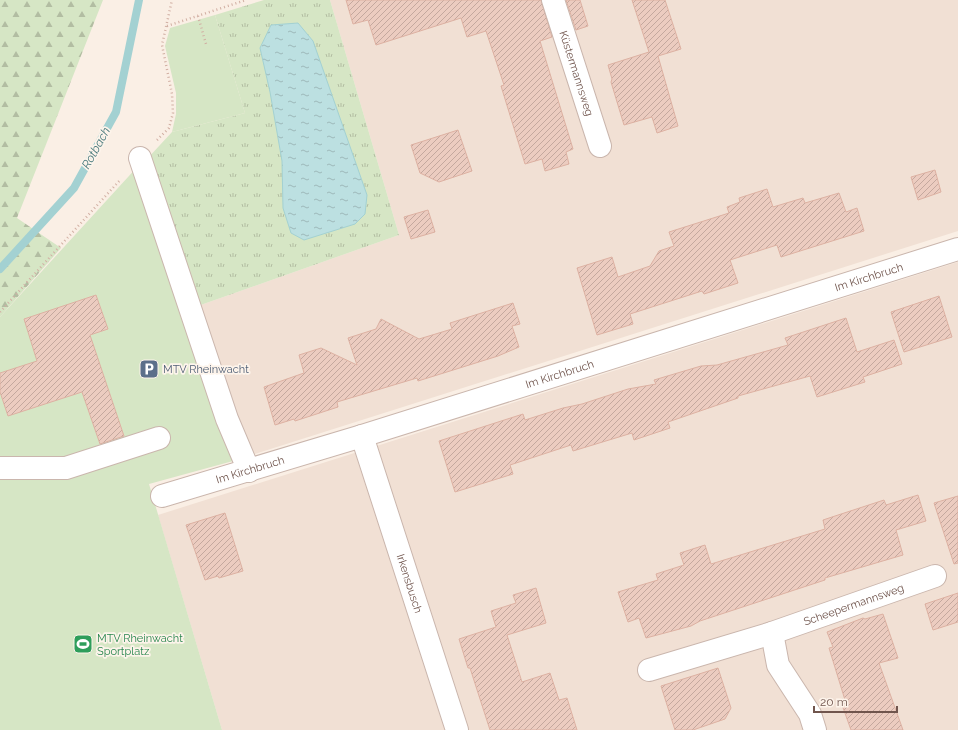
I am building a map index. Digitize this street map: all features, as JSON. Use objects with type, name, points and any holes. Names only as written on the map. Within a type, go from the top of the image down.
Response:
[{"type":"street","name":"Küstermannsweg","points":[[553,0],[600,146]]},
{"type":"street","points":[[140,158],[227,419],[249,471]]},
{"type":"street","name":"Im Kirchbruch","points":[[162,496],[249,471],[958,250]]},
{"type":"street","name":"Irkensbusch","points":[[362,436],[457,730]]},
{"type":"street","points":[[0,468],[66,468],[159,438]]},
{"type":"street","name":"Scheepermannsweg","points":[[649,670],[772,633],[935,576]]},
{"type":"street","points":[[772,633],[778,665],[810,714],[815,730]]},
{"type":"path","points":[[0,312],[169,128],[173,113],[172,94],[162,45],[172,0]]},
{"type":"path","points":[[166,26],[246,0]]},
{"type":"path","points":[[198,16],[206,44]]},
{"type":"shaded area","points":[[330,0],[958,0],[958,231],[233,461],[195,307],[399,235]]},
{"type":"shaded area","points":[[958,262],[958,730],[222,730],[158,515]]},
{"type":"green space","points":[[0,0],[103,0],[17,218],[61,248],[0,317]]},
{"type":"green space","points":[[264,0],[330,0],[399,235],[195,307],[147,159],[172,132],[245,113],[215,15]]},
{"type":"green space","points":[[215,15],[245,113],[172,132],[176,114],[176,93],[165,46],[170,28]]},
{"type":"green space","points":[[139,165],[233,461],[149,484],[222,730],[0,730],[0,317]]},
{"type":"water","points":[[298,23],[313,41],[367,195],[365,214],[355,224],[304,240],[291,233],[283,208],[282,161],[270,92],[260,48],[271,25]]},
{"type":"building","points":[[346,0],[541,0],[552,37],[540,41],[573,149],[566,152],[569,164],[545,171],[542,159],[525,164],[501,86],[504,85],[486,31],[467,37],[461,18],[376,45],[368,20],[353,24]]},
{"type":"building","points":[[566,0],[580,0],[588,26],[576,30]]},
{"type":"building","points":[[632,0],[665,0],[681,49],[658,56],[678,126],[657,133],[652,117],[624,125],[611,82],[612,79],[608,65],[649,52]]},
{"type":"building","points":[[458,130],[472,171],[439,182],[420,173],[411,145]]},
{"type":"building","points":[[935,170],[941,192],[918,200],[911,177]]},
{"type":"building","points":[[767,189],[773,207],[803,198],[805,203],[839,193],[846,212],[857,208],[864,231],[781,257],[777,245],[730,260],[738,283],[704,294],[702,291],[630,314],[633,324],[597,335],[577,268],[612,257],[618,277],[650,266],[659,251],[674,246],[669,232],[729,213],[727,207],[740,202],[739,198]]},
{"type":"building","points":[[428,210],[435,232],[411,239],[404,217]]},
{"type":"building","points":[[96,295],[108,329],[90,335],[124,436],[100,444],[82,392],[8,416],[0,392],[0,373],[37,361],[24,319]]},
{"type":"building","points":[[939,296],[952,337],[904,352],[891,312]]},
{"type":"building","points":[[513,303],[520,324],[512,326],[519,347],[498,356],[418,381],[417,378],[337,402],[338,407],[295,421],[294,419],[275,425],[264,387],[304,373],[299,355],[321,348],[357,365],[348,338],[376,329],[381,319],[419,339],[452,329],[450,323]]},
{"type":"building","points":[[846,318],[857,352],[894,340],[902,364],[863,377],[865,382],[817,397],[810,376],[738,396],[738,398],[668,422],[670,428],[634,440],[632,433],[573,451],[571,445],[510,465],[513,474],[455,492],[439,441],[523,414],[525,420],[628,389],[656,384],[654,380],[701,366],[717,365],[788,345],[785,338]]},
{"type":"building","points":[[918,495],[926,521],[896,530],[903,555],[825,578],[825,580],[700,621],[691,626],[646,638],[639,618],[628,622],[618,592],[658,580],[656,574],[684,565],[680,553],[705,545],[711,564],[825,529],[823,520],[835,516],[884,500],[886,505]]},
{"type":"building","points":[[958,496],[958,563],[954,564],[934,503]]},
{"type":"building","points":[[225,513],[243,571],[219,578],[218,576],[205,580],[186,525]]},
{"type":"building","points":[[536,588],[546,623],[507,635],[522,682],[550,673],[559,700],[567,698],[577,730],[490,730],[459,639],[496,627],[491,611],[516,603],[513,595]]},
{"type":"building","points":[[958,593],[958,622],[933,630],[925,604]]},
{"type":"building","points":[[883,614],[898,658],[879,663],[903,730],[851,730],[841,702],[845,700],[829,648],[833,647],[827,632],[863,618],[865,619]]},
{"type":"building","points":[[718,668],[731,708],[725,719],[693,730],[675,730],[661,686]]},
{"type":"waterway","name":"Rotbach","points":[[0,269],[74,188],[116,112],[139,0]]},
{"type":"place","name":"MTV Rheinwacht","points":[[149,369]]},
{"type":"place","name":"MTV Rheinwacht Sportplatz","points":[[83,644]]}]
